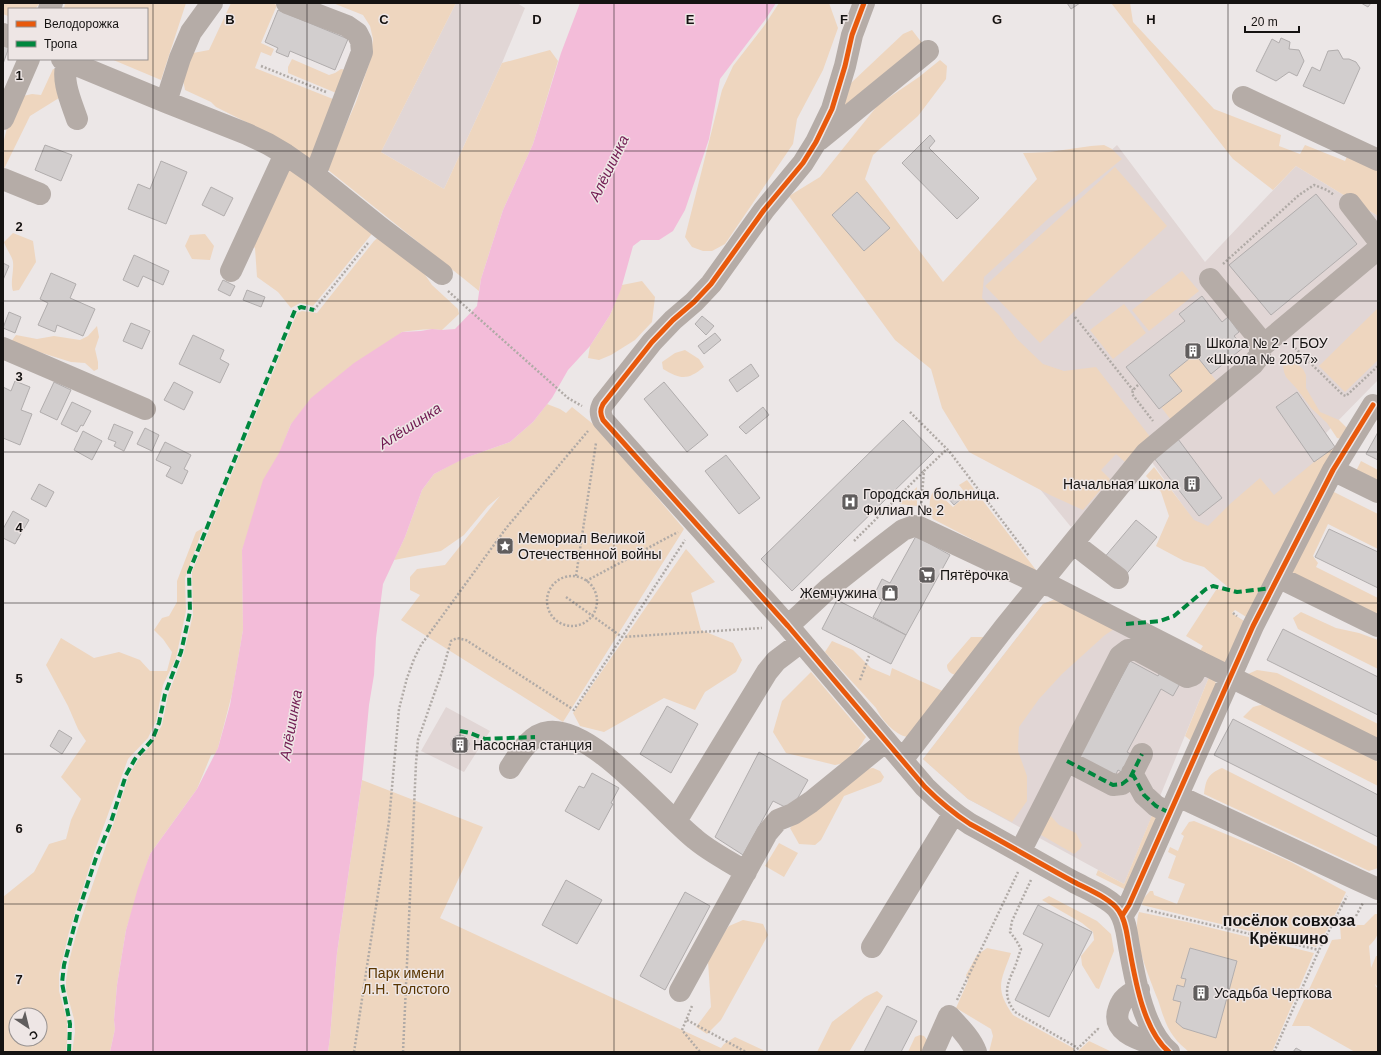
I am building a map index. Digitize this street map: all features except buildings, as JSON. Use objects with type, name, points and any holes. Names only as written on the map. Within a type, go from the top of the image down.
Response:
[{"type":"street","points":[[166,102],[180,58],[191,32],[212,3]]},
{"type":"street","points":[[287,3],[347,26],[357,33],[361,41],[362,52],[315,175]]},
{"type":"street","points":[[864,3],[852,35],[845,66],[832,109],[816,142],[803,163],[764,210],[711,284],[652,342],[603,404],[600,410],[601,415],[794,634],[925,787],[954,814],[1027,860],[1114,904],[1122,916],[1145,1014],[1154,1036],[1167,1050]]},
{"type":"street","points":[[816,142],[928,51]]},
{"type":"street","points":[[3,119],[8,92],[28,60]]},
{"type":"street","points":[[65,60],[247,134],[285,154],[315,175],[381,228],[442,274]]},
{"type":"street","points":[[65,60],[66,85],[77,119]]},
{"type":"street","points":[[1243,97],[1378,160]]},
{"type":"street","points":[[231,271],[285,154]]},
{"type":"street","points":[[3,179],[40,194]]},
{"type":"street","points":[[1350,204],[1378,240]]},
{"type":"street","points":[[1261,347],[1378,249]]},
{"type":"street","points":[[902,760],[1042,580],[1146,453],[1253,364],[1260,355],[1261,347],[1257,336],[1210,279]]},
{"type":"street","points":[[3,348],[145,409]]},
{"type":"street","points":[[1122,916],[1129,905],[1230,677],[1278,577],[1333,470],[1373,405]]},
{"type":"street","points":[[1333,470],[1378,492]]},
{"type":"street","points":[[676,820],[768,672],[794,634],[829,588],[903,530],[914,526],[1042,580],[1200,662],[1378,750]]},
{"type":"street","points":[[1073,543],[1118,578]]},
{"type":"street","points":[[1278,577],[1378,626]]},
{"type":"street","points":[[1027,860],[1067,761],[1120,656],[1128,650],[1137,650],[1187,677],[1193,676],[1200,662]]},
{"type":"street","points":[[510,768],[524,747],[535,737],[548,732],[567,734],[608,758],[636,782],[695,839],[746,872]]},
{"type":"street","points":[[680,991],[767,833],[778,820],[793,814],[811,802],[886,741]]},
{"type":"street","points":[[1067,761],[1113,784],[1122,784],[1130,778],[1137,763],[1144,795],[1156,806],[1174,804],[1378,888]]},
{"type":"street","points":[[872,947],[954,814]]},
{"type":"street","points":[[1139,990],[1128,996],[1122,1002],[1118,1010],[1117,1023],[1129,1034],[1167,1050]]},
{"type":"street","points":[[932,1052],[949,1016],[974,1046],[976,1052]]},
{"type":"path","points":[[261,66],[344,99]]},
{"type":"path","points":[[1210,279],[1214,273],[1299,195],[1314,185],[1328,190],[1341,200],[1350,204]]},
{"type":"path","points":[[314,310],[381,228]]},
{"type":"path","points":[[452,296],[568,398],[601,415]]},
{"type":"path","points":[[1075,317],[1132,390],[1133,397],[1166,437]]},
{"type":"path","points":[[1279,332],[1343,395],[1346,396],[1351,393],[1378,366]]},
{"type":"path","points":[[1132,390],[1138,385]]},
{"type":"path","points":[[910,412],[947,449],[1042,580]]},
{"type":"path","points":[[576,576],[601,415]]},
{"type":"path","points":[[354,1052],[389,821],[399,709],[407,678],[414,659],[426,639],[507,527],[601,415]]},
{"type":"path","points":[[852,542],[947,449]]},
{"type":"path","points":[[919,527],[924,471]]},
{"type":"path","points":[[586,580],[696,522]]},
{"type":"path","points":[[404,1052],[418,740],[443,669],[451,640],[457,638],[466,640],[574,710],[696,522]]},
{"type":"path","points":[[567,576],[576,576],[586,580],[592,586],[596,593],[597,601],[592,616],[579,625],[570,626],[556,620],[550,614],[547,606],[547,598],[549,590],[553,584],[567,576]]},
{"type":"path","points":[[566,597],[622,637],[794,634]]},
{"type":"path","points":[[949,1016],[1027,860]]},
{"type":"path","points":[[1027,860],[1010,932],[1021,948],[1007,984],[1007,996],[1010,1006],[1015,1012],[1078,1048]]},
{"type":"path","points":[[1274,1052],[1318,950],[1356,879]]},
{"type":"path","points":[[1143,909],[1318,950]]},
{"type":"path","points":[[680,991],[693,1005],[682,1030],[700,1052]]},
{"type":"path","points":[[687,1020],[746,1052]]},
{"type":"shaded area","points":[[456,3],[517,3],[525,8],[502,63],[444,189],[381,152]]},
{"type":"shaded area","points":[[1117,145],[1205,262],[1296,166],[1378,216],[1378,380],[1326,433],[1335,447],[1235,584],[1196,524],[1144,451],[1071,527],[913,334]]},
{"type":"shaded area","points":[[1056,599],[1209,677],[1124,884],[968,799],[923,759],[1043,604]]},
{"type":"shaded area","points":[[446,707],[490,731],[464,772],[421,751]]},
{"type":"green space","points":[[3,3],[40,3],[36,8],[8,8],[8,16],[3,14]]},
{"type":"green space","points":[[65,3],[186,3],[161,80],[113,60],[148,60],[148,8],[64,8]]},
{"type":"green space","points":[[231,3],[271,3],[277,5],[261,43],[274,49],[271,56],[261,52],[255,68],[338,101],[312,161],[276,137],[216,107],[211,102],[185,90],[182,74],[193,53],[209,50]]},
{"type":"green space","points":[[333,3],[456,3],[381,152],[444,189],[502,63],[550,50],[558,61],[533,144],[503,210],[481,279],[479,291],[327,169],[356,102],[370,61],[373,39],[370,26],[363,15]]},
{"type":"green space","points":[[779,3],[829,3],[838,28],[823,70],[797,119],[793,144],[725,244],[712,251],[703,251],[692,247],[685,237],[722,90],[733,66],[764,26]]},
{"type":"green space","points":[[1111,3],[1130,3],[1133,22],[1214,109],[1281,135],[1279,146],[1300,154],[1305,145],[1345,161],[1349,152],[1378,165],[1378,216],[1296,166],[1273,190],[1233,159]]},
{"type":"green space","points":[[912,30],[922,43],[840,117],[851,83],[903,34]]},
{"type":"green space","points":[[292,59],[329,75],[341,69],[346,70],[341,95],[288,73],[288,67]]},
{"type":"green space","points":[[940,60],[947,66],[946,79],[918,116],[873,155],[865,179],[943,282],[1037,179],[1023,153],[1049,152],[1104,145],[1112,149],[1122,159],[1049,218],[984,277],[982,298],[999,315],[1017,339],[1043,364],[1064,371],[1096,367],[1151,438],[1125,462],[1116,454],[1101,470],[1110,479],[1083,510],[1050,495],[969,452],[942,408],[931,369],[895,340],[789,196],[820,177],[878,105],[919,77]]},
{"type":"green space","points":[[53,69],[59,70],[59,98],[30,116],[3,171],[3,144],[9,120],[23,96],[32,94],[41,95]]},
{"type":"green space","points":[[291,164],[375,230],[313,306],[300,303],[291,308],[278,292],[257,277],[255,248],[250,244]]},
{"type":"green space","points":[[1115,167],[1167,226],[1040,343],[985,286]]},
{"type":"green space","points":[[13,233],[33,241],[36,262],[19,290],[13,291],[13,262],[4,242]]},
{"type":"green space","points":[[205,234],[214,246],[210,260],[192,259],[185,246],[190,235]]},
{"type":"green space","points":[[382,234],[419,266],[432,285],[458,309],[459,314],[442,330],[427,329],[402,332],[291,424],[242,550],[243,630],[232,694],[218,748],[215,754],[211,755],[197,789],[150,854],[126,930],[117,985],[114,1020],[115,1029],[110,1052],[72,1052],[75,1032],[74,1019],[66,990],[69,961],[77,931],[129,775],[138,760],[151,745],[162,725],[168,695],[183,656],[193,615],[192,572],[297,313],[302,311],[317,313],[374,241]]},
{"type":"green space","points":[[1182,271],[1199,291],[1149,331],[1132,310]]},
{"type":"green space","points":[[642,281],[655,297],[652,322],[635,340],[611,355],[599,360],[588,358],[590,346],[610,315],[622,285]]},
{"type":"green space","points":[[1124,304],[1146,333],[1113,359],[1090,330]]},
{"type":"green space","points":[[1378,308],[1378,360],[1345,392],[1319,366]]},
{"type":"green space","points":[[97,326],[99,337],[95,349],[98,369],[94,371],[85,363],[71,362],[10,343],[16,335],[37,339],[54,336],[80,340],[88,336]]},
{"type":"green space","points":[[685,350],[699,359],[704,367],[689,376],[684,377],[680,377],[663,369],[662,362],[675,353]]},
{"type":"green space","points":[[1195,354],[1218,383],[1171,420],[1161,407],[1181,391],[1169,375]]},
{"type":"green space","points":[[1284,359],[1295,362],[1303,369],[1306,375],[1306,388],[1320,412],[1339,420],[1349,430],[1248,618],[1235,610],[1232,613],[1247,623],[1227,662],[1223,665],[1199,652],[1203,646],[1186,636],[1216,590],[1229,588],[1204,567],[1184,561],[1156,546],[1169,516],[1161,492],[1146,476],[1154,467],[1194,520],[1208,526],[1230,504],[1260,478],[1274,495],[1335,447],[1342,439],[1337,438],[1327,423],[1311,408],[1286,377],[1283,366]]},
{"type":"green space","points":[[547,404],[566,413],[572,407],[593,424],[684,529],[563,722],[401,620],[420,595],[410,590],[410,577],[417,569],[445,565],[500,496],[488,506],[464,535],[441,551],[394,560],[405,537],[422,490],[434,474],[462,459],[510,442],[533,422]]},
{"type":"green space","points":[[1361,461],[1378,470],[1378,481],[1356,471]]},
{"type":"green space","points":[[967,480],[1036,570],[1033,571],[933,519],[930,498],[933,492],[939,494],[953,507],[967,495],[959,485]]},
{"type":"green space","points":[[917,487],[917,506],[899,504]]},
{"type":"green space","points":[[1332,491],[1378,514],[1378,549],[1328,524],[1313,556],[1318,563],[1316,567],[1378,598],[1378,620],[1291,572]]},
{"type":"green space","points":[[203,528],[185,578],[186,611],[176,658],[163,685],[156,721],[148,738],[128,759],[94,853],[69,932],[59,974],[59,991],[67,1020],[66,1052],[3,1052],[3,897],[34,872],[49,844],[66,839],[71,820],[81,799],[61,777],[86,741],[78,729],[68,706],[46,665],[61,638],[94,658],[119,652],[140,660],[150,671],[167,671],[172,652],[163,639],[154,630],[162,618],[169,616],[177,602],[177,581],[196,532]]},
{"type":"green space","points":[[686,549],[715,582],[691,593],[701,630],[733,643],[742,660],[736,672],[705,692],[695,710],[664,698],[604,732],[580,726],[573,713]]},
{"type":"green space","points":[[1056,599],[1114,629],[1105,635],[1062,674],[1039,699],[1019,727],[1018,751],[1027,776],[1027,801],[1012,822],[968,799],[923,759],[1043,604]]},
{"type":"green space","points":[[1301,612],[1336,628],[1359,633],[1378,640],[1378,669],[1298,629],[1293,618]]},
{"type":"green space","points":[[971,637],[987,637],[955,675],[950,673],[947,665]]},
{"type":"green space","points":[[832,641],[853,650],[871,668],[890,676],[892,668],[947,693],[907,737],[902,735],[889,726],[876,708],[825,652]]},
{"type":"green space","points":[[1257,670],[1277,673],[1378,724],[1378,744],[1248,674]]},
{"type":"green space","points":[[811,672],[866,737],[854,755],[841,764],[835,765],[786,753],[773,732],[782,701]]},
{"type":"green space","points":[[1209,677],[1214,680],[1217,685],[1169,809],[1165,801],[1186,760],[1190,740],[1185,736]]},
{"type":"green space","points":[[1264,704],[1378,762],[1378,786],[1243,717],[1253,707]]},
{"type":"green space","points":[[873,768],[880,771],[884,777],[881,782],[844,796],[821,840],[815,845],[799,844],[790,828],[807,811],[859,770]]},
{"type":"green space","points":[[1222,768],[1378,847],[1378,868],[1369,871],[1204,794],[1208,778],[1214,772]]},
{"type":"green space","name":"Парк имени Л.Н. Толстого","points":[[362,780],[483,827],[440,918],[721,1048],[724,1044],[735,1037],[767,1052],[328,1052],[337,953]]},
{"type":"green space","points":[[1155,808],[1167,814],[1132,893],[1096,875],[1098,870],[1124,884]]},
{"type":"green space","points":[[1047,812],[1059,825],[1076,833],[1082,845],[1074,854],[1036,832]]},
{"type":"green space","points":[[1194,821],[1291,862],[1346,892],[1329,927],[1316,947],[1142,905],[1143,899],[1150,891],[1153,891],[1154,895],[1177,904],[1185,884],[1168,878],[1176,856],[1168,852],[1170,847],[1178,851],[1184,836],[1181,834],[1189,822]]},
{"type":"green space","points":[[779,843],[798,853],[784,877],[765,866]]},
{"type":"green space","points":[[1049,896],[1097,921],[1111,934],[1114,951],[1099,989],[1096,988],[1082,965],[1081,956],[1094,940],[1093,932],[1082,923],[1042,900]]},
{"type":"green space","points":[[1139,912],[1187,922],[1314,953],[1272,1052],[1189,1052],[1179,1043],[1166,1024],[1146,968],[1139,945],[1137,922]],"holes":[[[1190,948],[1237,961],[1216,1037],[1183,1028],[1176,1022],[1181,1002],[1173,999],[1177,985],[1184,987],[1186,979],[1181,977]]]},
{"type":"green space","points":[[1375,914],[1378,914],[1378,932],[1373,942],[1369,946],[1371,968],[1376,956],[1378,956],[1378,987],[1375,984],[1378,988],[1378,1052],[1355,1052],[1309,1026],[1292,1026],[1332,940],[1341,939],[1340,925],[1364,925]]},
{"type":"green space","points":[[743,920],[763,924],[768,935],[721,1020],[707,1034],[696,1027],[711,1007],[708,961],[718,941],[729,926]]},
{"type":"green space","points":[[987,948],[1011,953],[1002,978],[1001,991],[1007,1006],[1013,1015],[1075,1049],[1071,1052],[989,1052],[993,1036],[991,1029],[956,1008],[968,981],[966,975],[977,955]]},
{"type":"green space","points":[[877,991],[883,996],[849,1052],[817,1052],[832,1022],[865,997]]},
{"type":"green space","points":[[920,1035],[924,1036],[928,1041],[922,1052],[908,1052],[915,1037]]},
{"type":"green space","points":[[1089,1041],[1112,1052],[1077,1052]]},
{"type":"water","name":"Алёшинка","points":[[580,3],[776,3],[765,20],[720,79],[709,139],[685,210],[673,231],[659,240],[641,240],[633,246],[621,289],[610,315],[590,346],[568,370],[552,398],[533,422],[510,442],[465,458],[434,474],[422,490],[405,537],[383,584],[376,638],[374,675],[369,705],[362,780],[337,953],[328,1052],[110,1052],[115,1029],[114,1020],[117,985],[126,930],[138,888],[150,854],[197,789],[218,748],[230,705],[243,630],[242,550],[263,480],[279,453],[291,424],[311,398],[354,363],[402,332],[432,329],[455,329],[477,306],[481,279],[503,210],[533,144],[561,53]]},
{"type":"marked path","points":[[69,1052],[70,1024],[62,983],[64,965],[77,916],[96,858],[110,825],[126,775],[135,759],[152,740],[159,723],[165,694],[181,652],[190,612],[189,572],[295,310],[301,307],[314,310]]},
{"type":"marked path","points":[[1126,624],[1160,621],[1174,616],[1206,589],[1213,586],[1237,592],[1272,588]]},
{"type":"marked path","points":[[460,731],[485,739],[535,737]]},
{"type":"marked path","points":[[1067,761],[1113,785],[1122,784],[1130,778],[1142,754]]},
{"type":"marked path","points":[[1132,773],[1144,795],[1156,806],[1170,813]]},
{"type":"cycle path","points":[[864,3],[852,35],[845,66],[832,109],[816,142],[803,163],[764,210],[711,284],[652,342],[603,404],[601,415],[603,420],[788,626],[930,792],[970,824],[1099,895],[1111,902],[1116,907],[1125,924],[1137,988],[1146,1017],[1160,1042],[1169,1052]]},
{"type":"cycle path","points":[[1122,916],[1129,905],[1253,626],[1333,470],[1373,405]]},
{"type":"place","name":"Школа № 2 - ГБОУ «Школа № 2057»","points":[[1193,351]]},
{"type":"place","name":"Начальная школа","points":[[1192,484]]},
{"type":"place","name":"Городская больница. Филиал № 2","points":[[850,502]]},
{"type":"place","name":"Мемориал Великой Отечественной войны","points":[[505,546]]},
{"type":"place","name":"Пятёрочка","points":[[927,575]]},
{"type":"place","name":"Жемчужина","points":[[890,593]]},
{"type":"place","name":"Насосная станция","points":[[460,745]]},
{"type":"place","name":"Усадьба Черткова","points":[[1201,993]]},
{"type":"district","name":"посёлок совхоза Крёкшино","points":[[1289,929]]}]
